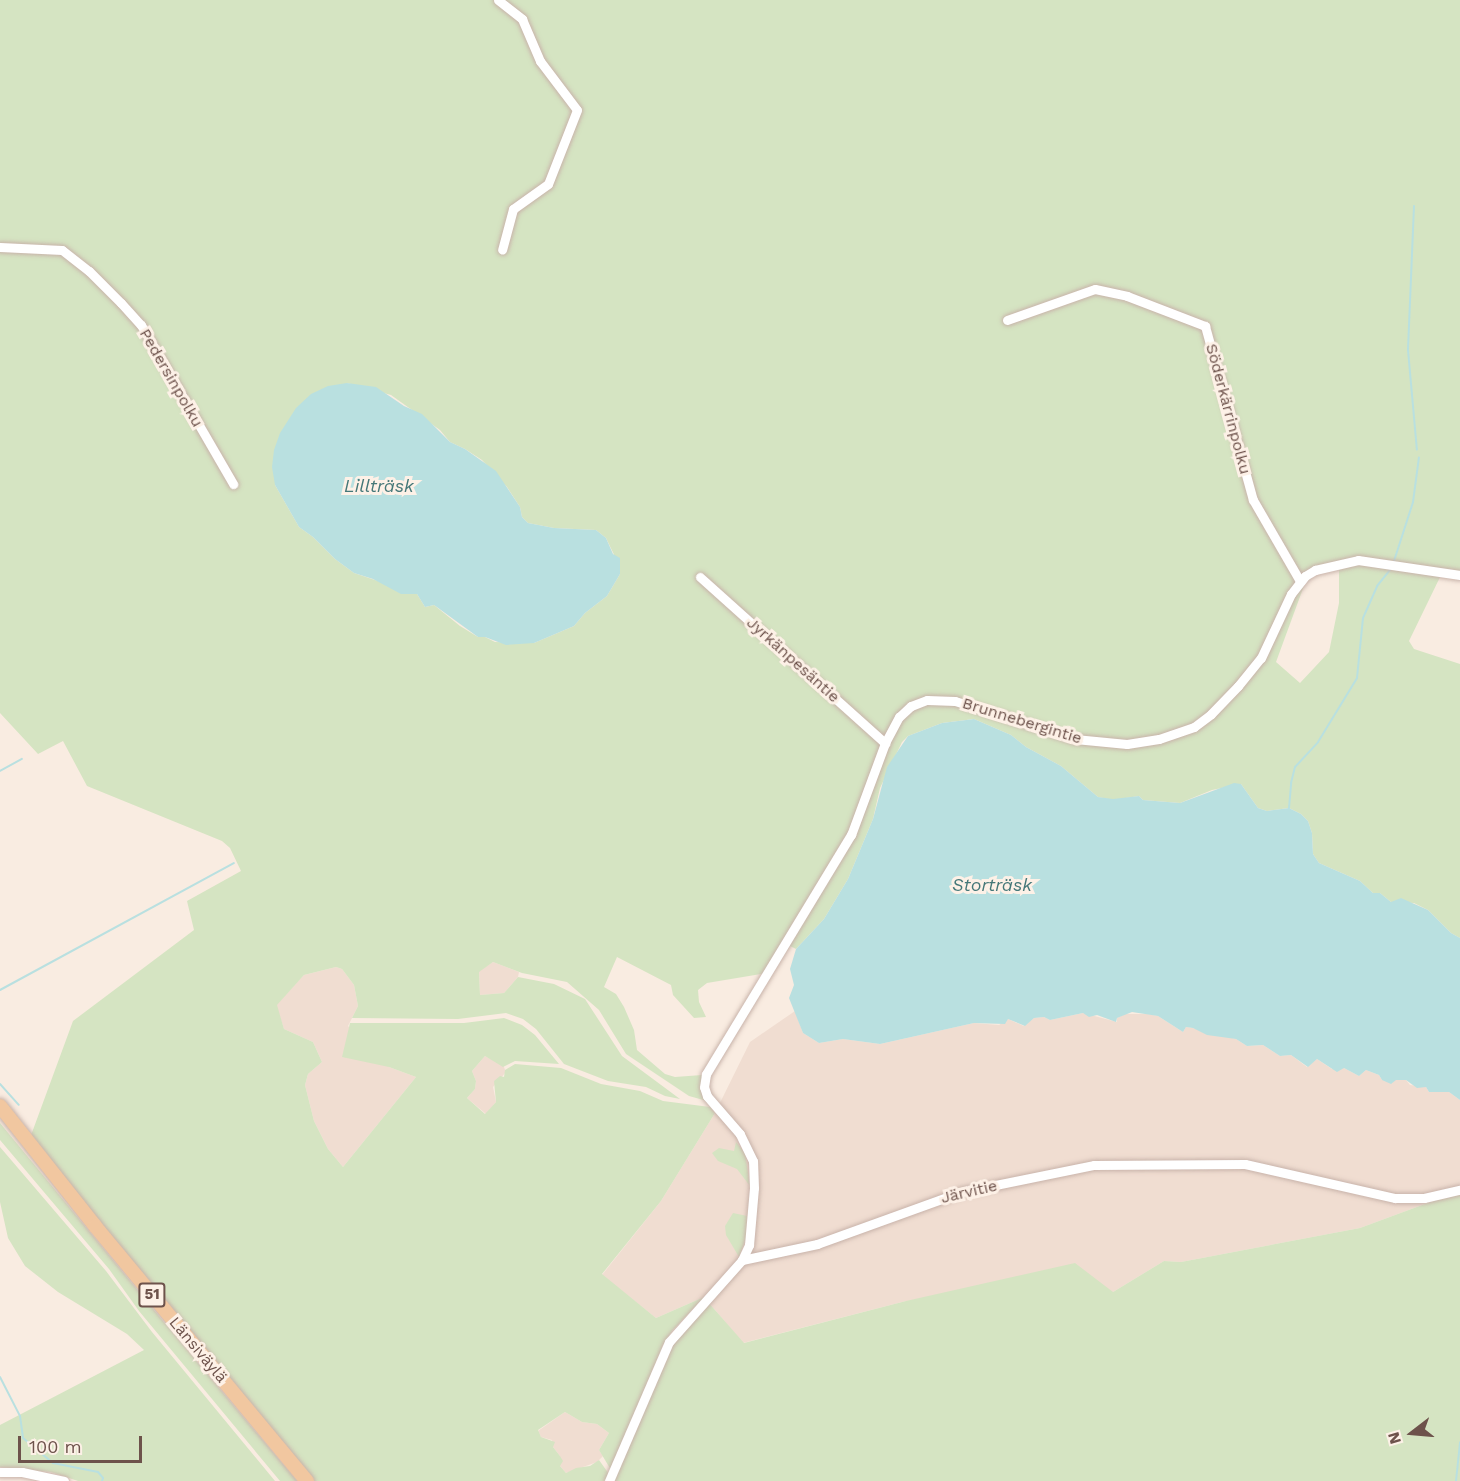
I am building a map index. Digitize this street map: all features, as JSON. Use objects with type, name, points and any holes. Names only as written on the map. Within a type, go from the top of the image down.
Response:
[{"type":"main road","name":"Länsiväylä","points":[[0,1106],[95,1226],[307,1481]]},
{"type":"street","points":[[498,0],[522,18],[540,62],[577,110],[548,184],[513,209],[502,250]]},
{"type":"street","name":"Pedersinpolku","points":[[0,247],[62,250],[121,303],[141,325],[233,484]]},
{"type":"street","name":"Söderkärrinpolku","points":[[1007,320],[1095,289],[1127,296],[1205,326],[1252,500],[1300,581]]},
{"type":"street","points":[[1300,581],[1322,567],[1358,560],[1460,575]]},
{"type":"street","name":"Jyrkänpesäntie","points":[[700,577],[885,743]]},
{"type":"street","name":"Brunnebergintie","points":[[742,1260],[750,1232],[754,1188],[753,1161],[740,1134],[711,1104],[704,1087],[704,1080],[851,835],[885,743],[904,711],[920,702],[935,699],[961,702],[1059,735],[1101,743],[1134,743],[1189,730],[1211,714],[1261,658],[1300,581]]},
{"type":"street","name":"Järvitie","points":[[742,1260],[817,1244],[960,1192],[1094,1165],[1245,1164],[1395,1198],[1424,1198],[1460,1190]]},
{"type":"street","points":[[609,1481],[669,1342],[742,1260]]},
{"type":"street","points":[[0,1472],[22,1473],[64,1481]]},
{"type":"shaded area","points":[[493,962],[519,972],[518,977],[504,993],[480,995],[479,971]]},
{"type":"shaded area","points":[[336,967],[342,969],[354,985],[358,1006],[348,1026],[389,1067],[416,1077],[343,1167],[328,1149],[314,1121],[305,1085],[308,1074],[322,1062],[313,1042],[284,1029],[276,1005],[304,975]]},
{"type":"shaded area","points":[[795,1011],[803,1033],[819,1043],[843,1039],[880,1044],[974,1023],[999,1025],[1008,1019],[1024,1026],[1034,1018],[1044,1017],[1050,1020],[1083,1013],[1117,1022],[1117,1018],[1125,1014],[1148,1014],[1158,1016],[1183,1032],[1186,1027],[1193,1028],[1236,1039],[1247,1046],[1263,1045],[1280,1056],[1291,1055],[1307,1067],[1317,1059],[1332,1069],[1344,1068],[1359,1076],[1366,1070],[1379,1075],[1382,1080],[1406,1080],[1410,1085],[1426,1087],[1429,1092],[1449,1092],[1460,1100],[1460,1191],[1360,1228],[1181,1262],[1164,1261],[1113,1292],[906,1301],[743,1343],[704,1297],[656,1318],[602,1275],[661,1201],[715,1113],[750,1042]]},
{"type":"shaded area","points":[[485,1056],[503,1065],[506,1072],[493,1087],[496,1102],[486,1114],[467,1098],[475,1089],[476,1081],[472,1071]]},
{"type":"shaded area","points":[[565,1412],[582,1422],[597,1424],[609,1433],[599,1450],[603,1456],[597,1462],[566,1473],[560,1466],[560,1456],[553,1447],[552,1440],[541,1437],[538,1431]]},
{"type":"green space","points":[[0,0],[1460,0],[1460,575],[1442,573],[1409,641],[1414,649],[1460,664],[1460,938],[1451,933],[1428,910],[1414,903],[1391,902],[1380,893],[1373,893],[1360,881],[1319,863],[1313,854],[1312,833],[1308,821],[1301,814],[1289,808],[1267,811],[1258,808],[1241,784],[1212,790],[1180,803],[1143,800],[1139,796],[1113,800],[1098,797],[1061,766],[1026,747],[1011,735],[974,719],[942,723],[908,736],[902,742],[880,788],[873,819],[848,879],[824,919],[796,949],[790,946],[773,972],[707,983],[698,990],[699,1002],[706,1017],[694,1018],[673,995],[671,985],[617,957],[604,987],[616,994],[624,1007],[634,1030],[637,1050],[665,1074],[675,1077],[702,1075],[707,1101],[689,1096],[626,1054],[599,1010],[567,982],[522,973],[493,962],[479,972],[480,995],[504,993],[518,977],[554,984],[585,999],[622,1056],[680,1099],[665,1096],[646,1087],[608,1081],[564,1064],[536,1029],[523,1019],[506,1013],[458,1019],[352,1018],[358,1006],[354,985],[342,969],[336,967],[304,975],[277,1005],[284,1029],[313,1042],[322,1062],[308,1074],[305,1085],[314,1121],[328,1149],[343,1167],[416,1077],[389,1067],[342,1057],[350,1023],[464,1023],[504,1018],[522,1025],[535,1035],[559,1064],[515,1061],[503,1067],[485,1056],[472,1071],[476,1081],[475,1089],[467,1098],[485,1114],[496,1102],[494,1081],[500,1076],[504,1077],[505,1070],[515,1064],[561,1068],[601,1084],[640,1091],[663,1101],[710,1107],[715,1113],[661,1201],[602,1274],[656,1318],[704,1297],[672,1331],[663,1345],[611,1470],[599,1450],[609,1433],[597,1424],[582,1422],[565,1412],[538,1430],[541,1437],[555,1442],[553,1447],[563,1461],[560,1466],[566,1473],[576,1468],[590,1466],[599,1460],[609,1474],[605,1481],[313,1481],[30,1138],[73,1021],[194,930],[187,901],[241,871],[230,848],[222,841],[87,786],[63,741],[38,754],[0,713]],"holes":[[[347,383],[391,395],[440,430],[450,442],[482,460],[507,487],[520,507],[522,517],[528,523],[554,528],[596,530],[606,538],[619,565],[620,574],[607,596],[585,613],[574,626],[534,643],[495,642],[485,637],[478,637],[434,605],[425,607],[417,594],[354,573],[335,559],[313,537],[299,527],[275,485]],[[1339,567],[1339,603],[1329,652],[1300,683],[1276,662],[1305,583],[1305,576]]]},
{"type":"green space","points":[[0,1123],[297,1481],[280,1481],[139,1311],[109,1269],[0,1140]]},
{"type":"green space","points":[[736,1142],[745,1153],[750,1186],[737,1169],[718,1161],[712,1153],[719,1148],[734,1151]]},
{"type":"green space","points":[[0,1147],[106,1271],[152,1332],[275,1481],[78,1481],[51,1472],[0,1467],[0,1425],[144,1350],[127,1334],[58,1292],[25,1266],[8,1238],[0,1202]]},
{"type":"green space","points":[[1460,1191],[1460,1481],[613,1481],[666,1352],[708,1302],[744,1343],[906,1301],[1075,1263],[1113,1292],[1164,1261],[1181,1262],[1360,1228]]},
{"type":"green space","points":[[733,1213],[747,1216],[746,1238],[739,1257],[726,1235],[725,1226]]},
{"type":"water","name":"Lillträsk","points":[[347,383],[376,387],[404,406],[422,414],[450,442],[465,449],[496,471],[520,507],[522,517],[528,523],[554,528],[596,530],[606,538],[613,554],[620,558],[620,574],[607,596],[585,613],[574,626],[534,643],[506,645],[485,637],[478,637],[434,605],[425,607],[417,594],[401,594],[373,579],[354,573],[335,559],[313,537],[299,527],[275,485],[272,467],[274,450],[280,433],[296,408],[311,394],[328,386]]},
{"type":"water","name":"Storträsk","points":[[974,719],[1011,735],[1026,747],[1061,766],[1098,797],[1113,799],[1139,796],[1143,800],[1180,803],[1234,783],[1241,784],[1258,808],[1267,811],[1289,808],[1301,814],[1308,821],[1312,833],[1313,854],[1319,863],[1360,881],[1373,893],[1380,893],[1391,902],[1401,898],[1428,910],[1451,933],[1460,938],[1460,1100],[1449,1092],[1429,1092],[1426,1087],[1417,1088],[1406,1080],[1396,1080],[1391,1084],[1382,1080],[1379,1075],[1366,1070],[1359,1076],[1344,1068],[1337,1072],[1317,1059],[1308,1067],[1291,1055],[1280,1056],[1263,1045],[1247,1046],[1236,1039],[1207,1035],[1193,1028],[1186,1027],[1183,1032],[1158,1016],[1132,1012],[1117,1018],[1116,1022],[1097,1015],[1089,1017],[1083,1013],[1050,1020],[1044,1017],[1034,1018],[1025,1026],[1008,1019],[1005,1024],[974,1023],[880,1044],[843,1039],[819,1043],[803,1033],[789,998],[794,985],[790,969],[796,949],[824,919],[848,879],[873,819],[887,767],[908,736],[942,723]]},
{"type":"waterway","points":[[1414,206],[1408,350],[1417,450]]},
{"type":"waterway","points":[[1394,561],[1413,502],[1419,457]]},
{"type":"waterway","points":[[1289,808],[1295,767],[1318,742],[1357,678],[1363,618],[1377,586],[1391,569]]},
{"type":"waterway","points":[[0,771],[22,759]]},
{"type":"waterway","points":[[0,990],[234,863]]},
{"type":"waterway","points":[[0,1084],[19,1105]]},
{"type":"waterway","points":[[0,1377],[20,1416],[23,1438],[53,1463],[98,1472],[103,1478],[102,1481]]},
{"type":"waterway","points":[[1456,1481],[1460,1442]]}]
